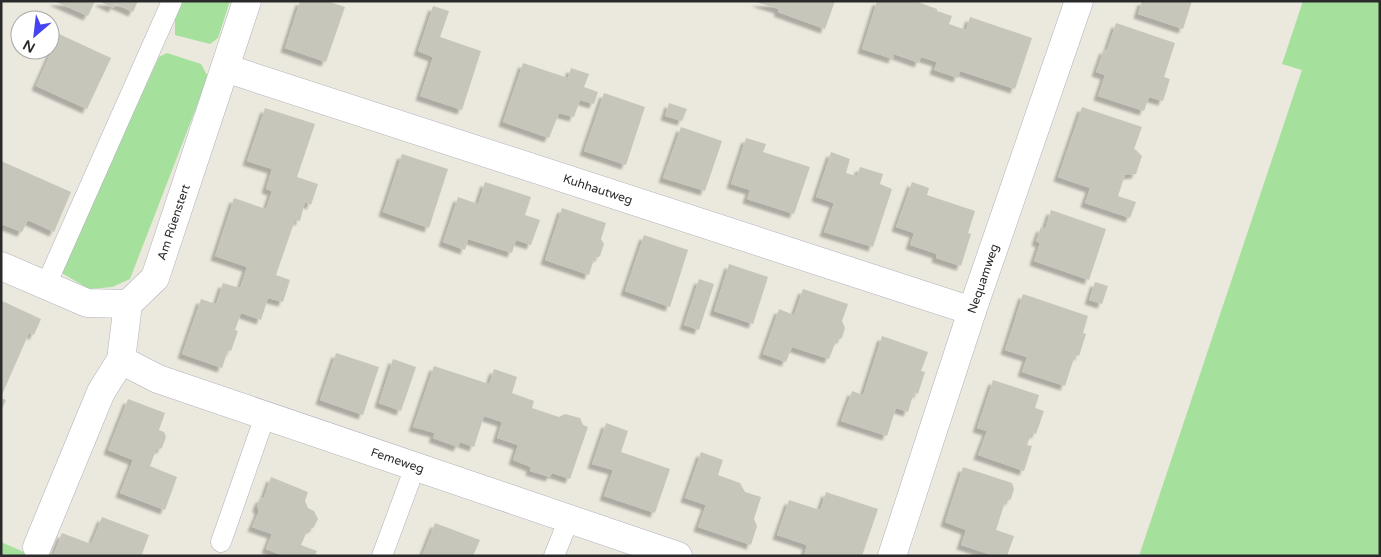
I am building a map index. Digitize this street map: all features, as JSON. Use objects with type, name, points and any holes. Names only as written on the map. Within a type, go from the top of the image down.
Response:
[{"type":"street","name":"Am Rüenstert","points":[[128,304],[155,278],[248,1]]},
{"type":"street","name":"Nequamweg","points":[[892,556],[1072,3]]},
{"type":"street","name":"Kuhhautweg","points":[[225,68],[972,311]]},
{"type":"street","points":[[1,266],[87,303],[128,304],[121,360],[101,392],[37,547]]},
{"type":"street","name":"Femeweg","points":[[121,360],[158,379],[678,556]]},
{"type":"lane","points":[[46,285],[172,1]]},
{"type":"lane","points":[[221,542],[265,416]]},
{"type":"lane","points":[[382,556],[415,467]]},
{"type":"lane","points":[[554,556],[569,518]]},
{"type":"green space","points":[[183,1],[230,1],[218,38],[210,44],[175,35],[175,19]]},
{"type":"green space","points":[[1303,1],[1380,1],[1380,556],[1139,556],[1302,70],[1282,64]]},
{"type":"green space","points":[[167,53],[201,64],[208,77],[130,279],[112,287],[89,289],[60,272],[159,57]]},
{"type":"green space","points":[[1,542],[33,556],[1,556]]},
{"type":"building","points":[[54,1],[95,1],[88,16]]},
{"type":"building","points":[[99,1],[138,1],[133,12],[115,4],[113,8]]},
{"type":"building","points":[[300,1],[327,1],[345,7],[326,62],[285,48]]},
{"type":"building","points":[[835,1],[825,29],[778,12],[779,9],[756,2]]},
{"type":"building","points":[[877,1],[915,1],[952,16],[949,24],[966,30],[970,17],[1032,38],[1015,89],[960,71],[958,78],[934,70],[937,62],[921,57],[919,63],[894,54],[893,59],[862,49]]},
{"type":"building","points":[[1142,1],[1192,1],[1183,29],[1138,14]]},
{"type":"building","points":[[433,6],[449,11],[440,37],[481,51],[462,110],[420,96],[433,57],[418,51]]},
{"type":"building","points":[[1116,23],[1175,43],[1164,77],[1170,79],[1163,101],[1149,97],[1144,111],[1098,96],[1105,75],[1096,72],[1104,49],[1107,50]]},
{"type":"building","points":[[60,34],[111,58],[87,109],[36,86],[48,60],[60,60]]},
{"type":"building","points":[[523,63],[568,78],[571,68],[589,74],[584,87],[598,92],[594,104],[580,100],[574,117],[559,113],[549,138],[503,122]]},
{"type":"building","points":[[604,93],[645,107],[626,165],[584,151]]},
{"type":"building","points":[[669,103],[687,109],[682,121],[665,116]]},
{"type":"building","points":[[1082,107],[1142,127],[1134,149],[1142,156],[1136,174],[1125,175],[1118,196],[1136,202],[1130,218],[1085,203],[1090,188],[1058,177]]},
{"type":"building","points":[[265,108],[315,124],[297,177],[318,184],[311,205],[305,202],[300,221],[295,220],[276,275],[290,280],[283,302],[268,298],[261,320],[241,313],[235,330],[238,331],[231,351],[228,350],[222,368],[182,354],[201,299],[216,304],[223,283],[240,288],[247,267],[215,256],[234,198],[266,209],[272,191],[266,189],[272,169],[247,161]]},
{"type":"building","points":[[681,127],[722,141],[705,191],[663,178]]},
{"type":"building","points":[[746,138],[766,144],[763,152],[810,167],[794,214],[747,199],[750,190],[731,184]]},
{"type":"building","points":[[831,152],[850,159],[846,173],[857,176],[860,167],[883,174],[880,184],[892,189],[873,247],[824,232],[834,203],[816,197]]},
{"type":"building","points":[[402,154],[448,169],[429,228],[383,212]]},
{"type":"building","points":[[1,161],[71,192],[54,232],[28,220],[22,232],[1,224]]},
{"type":"building","points":[[485,182],[531,197],[525,215],[540,220],[531,245],[516,240],[512,253],[468,239],[465,250],[443,242],[458,197],[478,204]]},
{"type":"building","points":[[912,182],[929,188],[927,195],[975,211],[968,233],[971,234],[961,266],[936,258],[937,254],[910,245],[914,233],[896,227]]},
{"type":"building","points":[[562,208],[606,223],[601,239],[604,244],[600,256],[594,259],[589,275],[545,260]]},
{"type":"building","points":[[1051,210],[1106,229],[1089,280],[1034,261],[1040,243],[1036,241],[1041,227],[1045,229]]},
{"type":"building","points":[[644,235],[688,250],[670,307],[625,291]]},
{"type":"building","points":[[729,264],[768,277],[753,324],[714,311]]},
{"type":"building","points":[[699,279],[714,284],[699,330],[684,325]]},
{"type":"building","points":[[1095,282],[1108,286],[1102,304],[1089,300]]},
{"type":"building","points":[[803,289],[848,304],[842,321],[845,328],[842,338],[836,341],[829,359],[792,347],[786,362],[763,354],[779,309],[794,315]]},
{"type":"building","points":[[1023,294],[1088,316],[1083,333],[1086,334],[1079,356],[1075,355],[1065,386],[1022,372],[1027,357],[1005,350]]},
{"type":"building","points":[[2,301],[41,319],[34,335],[29,333],[1,397]]},
{"type":"building","points":[[882,336],[928,352],[921,371],[925,372],[918,394],[914,392],[908,412],[896,408],[887,436],[841,421],[852,391],[863,395]]},
{"type":"building","points":[[336,353],[379,367],[363,415],[320,400]]},
{"type":"building","points":[[393,359],[416,367],[401,411],[379,403]]},
{"type":"building","points":[[434,366],[489,384],[494,369],[517,377],[512,393],[534,401],[532,408],[559,417],[565,414],[580,418],[583,425],[588,427],[570,479],[552,473],[550,477],[530,471],[531,467],[513,460],[518,445],[497,438],[502,422],[484,416],[474,447],[460,442],[458,447],[433,438],[435,433],[413,427]]},
{"type":"building","points":[[993,380],[1039,395],[1035,408],[1044,411],[1036,434],[1032,432],[1027,445],[1032,446],[1024,471],[978,455],[987,431],[977,428]]},
{"type":"building","points":[[1,398],[6,400],[1,411]]},
{"type":"building","points":[[128,399],[165,413],[159,430],[164,432],[166,437],[162,448],[156,450],[150,466],[177,477],[165,510],[120,493],[133,460],[108,450]]},
{"type":"building","points":[[606,423],[628,431],[621,452],[670,469],[655,513],[604,496],[613,470],[592,464]]},
{"type":"building","points":[[701,452],[723,460],[718,475],[740,483],[745,492],[761,497],[754,519],[757,526],[751,545],[698,527],[706,505],[685,498]]},
{"type":"building","points":[[963,467],[1012,483],[1014,489],[1011,499],[1005,502],[996,530],[1014,536],[1007,556],[995,556],[961,545],[966,530],[945,522]]},
{"type":"building","points":[[271,477],[308,492],[305,501],[308,508],[314,511],[318,519],[314,527],[307,531],[301,545],[317,551],[315,556],[284,556],[266,549],[272,534],[252,527],[259,511],[257,506],[260,499],[264,497]]},
{"type":"building","points":[[826,492],[878,509],[862,556],[804,556],[807,545],[777,535],[789,500],[820,510]]},
{"type":"building","points":[[102,517],[149,535],[142,554],[145,556],[53,556],[62,533],[91,544]]},
{"type":"building","points":[[435,523],[480,540],[473,556],[422,556]]}]
